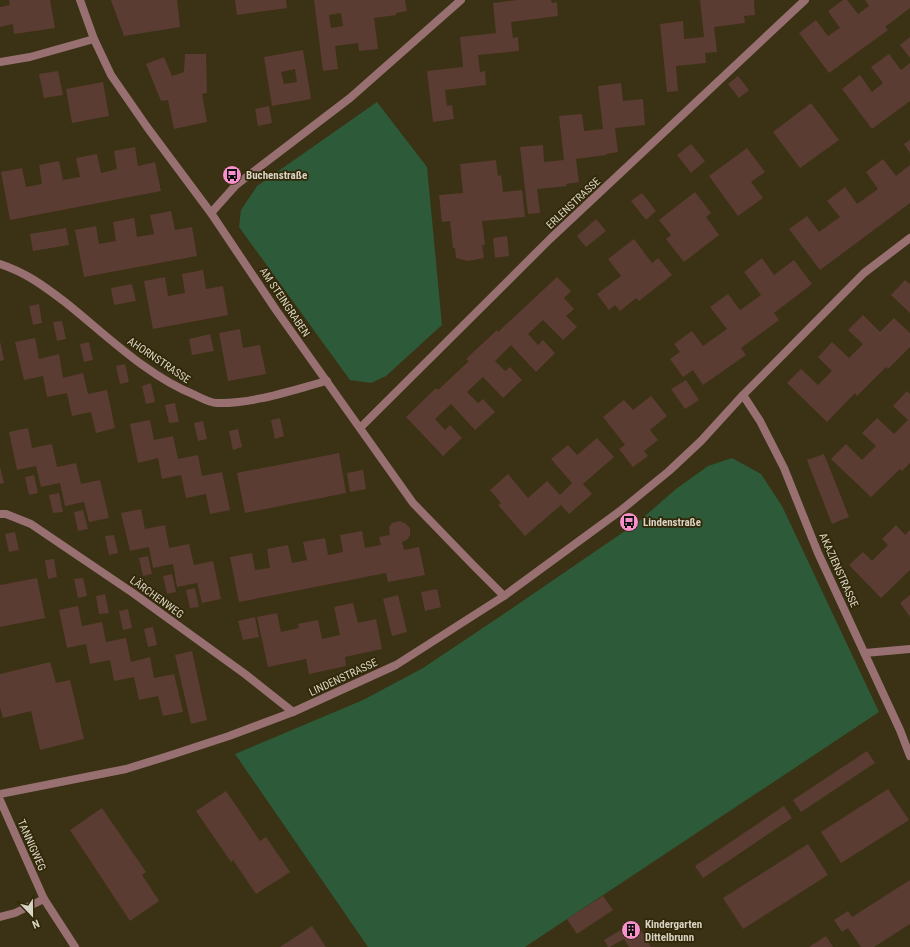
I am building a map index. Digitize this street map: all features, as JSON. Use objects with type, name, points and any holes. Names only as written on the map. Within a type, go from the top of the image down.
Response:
[{"type":"street","name":"AM STEINGRABEN","points":[[80,0],[94,40],[111,75],[147,127],[211,213],[276,310],[413,503],[504,596]]},
{"type":"street","points":[[211,213],[236,185],[350,98],[461,0]]},
{"type":"street","name":"ERLENSTRASSE","points":[[360,428],[550,239],[805,0]]},
{"type":"street","points":[[0,62],[30,57],[94,40]]},
{"type":"street","name":"LINDENSTRASSE","points":[[0,794],[126,769],[229,736],[293,712],[396,665],[504,596],[620,511],[669,471],[701,441],[743,395],[864,272],[910,238]]},
{"type":"street","name":"AHORNSTRASSE","points":[[0,264],[12,268],[38,282],[152,371],[182,390],[216,403],[247,401],[327,382]]},
{"type":"street","name":"AKAZIENSTRASSE","points":[[743,395],[760,421],[784,468],[818,554],[900,730],[910,756]]},
{"type":"street","name":"LÄRCHENWEG","points":[[0,514],[6,514],[31,524],[57,541],[133,593],[245,674],[293,712]]},
{"type":"street","points":[[864,652],[910,649]]},
{"type":"street","name":"TANNIGWEG","points":[[0,800],[44,899],[75,947]]},
{"type":"street","points":[[0,917],[15,913],[44,899]]},
{"type":"green space","points":[[377,102],[427,167],[442,325],[386,376],[371,383],[350,380],[239,227],[241,210],[257,186]]},
{"type":"green space","points":[[732,458],[761,474],[782,506],[879,712],[525,947],[368,947],[235,754],[363,700],[423,668],[638,522],[676,489],[708,466]]},
{"type":"building","points":[[9,0],[50,0],[55,28],[14,34],[13,24],[0,27],[0,7],[10,5]]},
{"type":"building","points":[[111,0],[177,0],[180,27],[124,36]]},
{"type":"building","points":[[235,0],[286,0],[287,8],[237,15]]},
{"type":"building","points":[[314,0],[405,0],[407,11],[396,13],[396,15],[374,18],[378,49],[359,51],[358,43],[335,46],[338,69],[323,71]],"holes":[[[341,13],[343,26],[331,28],[329,15]]]},
{"type":"building","points":[[517,0],[551,0],[552,3],[557,2],[558,16],[511,22],[513,38],[518,37],[519,51],[478,55],[480,72],[485,71],[486,85],[445,90],[447,106],[452,105],[454,119],[433,122],[427,71],[463,67],[460,37],[496,33],[493,3]]},
{"type":"building","points":[[700,0],[754,0],[755,15],[744,16],[745,23],[714,27],[717,52],[705,53],[706,63],[676,66],[678,91],[667,92],[660,24],[683,21],[684,39],[704,37]]},
{"type":"building","points":[[843,0],[847,0],[858,14],[869,6],[865,0],[910,0],[910,8],[885,27],[888,30],[829,73],[799,33],[816,20],[828,36],[840,28],[828,11]]},
{"type":"building","points":[[910,37],[910,58],[900,45]]},
{"type":"building","points":[[303,50],[311,99],[272,106],[264,57]],"holes":[[[295,69],[297,82],[284,84],[281,72]]]},
{"type":"building","points":[[185,54],[206,54],[207,93],[202,94],[207,122],[174,129],[168,100],[161,101],[146,64],[164,57],[172,76],[184,72]]},
{"type":"building","points":[[889,54],[901,70],[910,63],[910,101],[872,129],[842,89],[860,75],[872,92],[883,83],[871,67]]},
{"type":"building","points":[[58,71],[63,95],[44,98],[39,74]]},
{"type":"building","points":[[738,76],[749,90],[739,98],[728,84]]},
{"type":"building","points":[[103,82],[109,116],[72,123],[66,89]]},
{"type":"building","points":[[621,83],[623,101],[643,99],[645,125],[615,128],[618,152],[576,159],[579,182],[566,184],[567,186],[537,189],[540,213],[528,214],[520,147],[543,145],[544,162],[564,160],[559,116],[582,114],[584,131],[603,129],[598,86]]},
{"type":"building","points":[[811,103],[839,140],[800,168],[773,132]]},
{"type":"building","points":[[269,106],[272,123],[258,126],[255,109]]},
{"type":"building","points":[[910,140],[910,153],[904,144]]},
{"type":"building","points":[[691,144],[705,161],[691,173],[677,155]]},
{"type":"building","points":[[135,147],[138,166],[155,162],[161,191],[10,220],[1,172],[22,168],[26,187],[42,184],[39,165],[59,161],[63,180],[80,177],[76,158],[97,154],[101,173],[117,169],[114,151]]},
{"type":"building","points":[[747,148],[765,172],[751,182],[763,198],[738,216],[709,176]]},
{"type":"building","points":[[883,159],[896,176],[910,165],[910,203],[820,270],[789,229],[807,216],[819,232],[840,217],[827,201],[845,187],[857,204],[878,189],[866,172]]},
{"type":"building","points":[[496,160],[498,176],[501,175],[503,192],[522,190],[525,217],[482,221],[485,245],[482,245],[484,258],[468,261],[456,258],[455,248],[453,248],[450,221],[442,222],[439,195],[463,193],[460,164]]},
{"type":"building","points":[[695,192],[711,213],[706,217],[719,235],[684,262],[666,239],[671,235],[659,220]]},
{"type":"building","points":[[642,193],[656,211],[646,220],[631,201]]},
{"type":"building","points":[[171,211],[175,230],[192,227],[197,256],[84,277],[75,230],[96,226],[99,244],[116,241],[113,222],[134,218],[137,237],[154,234],[150,215]]},
{"type":"building","points":[[596,219],[606,231],[586,247],[577,236]]},
{"type":"building","points":[[66,228],[69,245],[33,251],[30,234]]},
{"type":"building","points":[[507,236],[509,256],[495,258],[493,238]]},
{"type":"building","points":[[634,239],[652,263],[658,258],[672,275],[639,301],[636,298],[620,311],[615,305],[609,310],[597,294],[621,276],[608,259]]},
{"type":"building","points":[[762,258],[774,275],[794,260],[812,284],[774,313],[779,320],[741,348],[746,355],[703,385],[693,370],[683,377],[670,359],[680,352],[674,344],[692,331],[703,346],[727,329],[710,307],[728,294],[740,310],[761,295],[744,272]]},
{"type":"building","points":[[203,270],[206,289],[223,286],[228,315],[153,329],[144,281],[165,277],[168,296],[185,293],[182,274]]},
{"type":"building","points":[[557,277],[571,291],[564,298],[574,309],[566,316],[577,327],[563,340],[543,320],[528,334],[538,345],[543,340],[555,353],[536,372],[511,345],[495,361],[505,371],[510,367],[522,380],[503,398],[483,377],[467,392],[478,403],[483,399],[495,412],[475,430],[451,404],[435,419],[445,430],[450,425],[462,438],[443,456],[406,417],[436,388],[438,390],[469,361],[466,359],[497,330],[498,332]]},
{"type":"building","points":[[905,280],[910,284],[910,313],[891,295]]},
{"type":"building","points":[[132,284],[136,301],[114,305],[111,288]]},
{"type":"building","points":[[39,304],[42,323],[33,325],[29,306]]},
{"type":"building","points":[[863,315],[880,332],[894,318],[910,333],[910,347],[888,369],[886,367],[857,396],[855,393],[827,422],[787,383],[801,369],[818,385],[832,371],[818,357],[832,342],[849,358],[863,344],[848,330]]},
{"type":"building","points":[[62,321],[66,339],[57,341],[53,322]]},
{"type":"building","points":[[240,329],[243,348],[260,345],[266,374],[228,381],[219,333]]},
{"type":"building","points":[[210,334],[214,351],[192,355],[189,339]]},
{"type":"building","points":[[35,338],[39,359],[59,354],[63,378],[83,373],[88,394],[107,390],[115,428],[96,433],[91,412],[72,416],[67,393],[47,397],[43,376],[24,380],[15,342]]},
{"type":"building","points":[[0,341],[4,360],[0,361]]},
{"type":"building","points":[[89,342],[93,360],[84,362],[80,344]]},
{"type":"building","points":[[125,364],[129,382],[120,384],[116,366]]},
{"type":"building","points":[[686,380],[699,400],[685,409],[671,389]]},
{"type":"building","points":[[151,383],[155,402],[146,404],[142,386]]},
{"type":"building","points":[[907,391],[910,394],[910,463],[902,471],[900,469],[871,497],[831,459],[846,444],[862,460],[876,446],[862,433],[877,418],[894,434],[908,420],[893,406]]},
{"type":"building","points":[[651,396],[667,416],[650,430],[658,440],[644,451],[648,456],[633,467],[619,449],[625,445],[603,417],[624,400],[633,410]]},
{"type":"building","points":[[175,403],[179,422],[169,423],[165,405]]},
{"type":"building","points":[[280,418],[284,436],[275,439],[271,420]]},
{"type":"building","points":[[150,420],[154,440],[173,436],[178,459],[198,455],[202,476],[222,472],[230,510],[210,514],[206,494],[186,498],[181,475],[162,479],[158,458],[138,463],[130,424]]},
{"type":"building","points":[[203,421],[207,439],[198,441],[194,423]]},
{"type":"building","points":[[28,428],[32,448],[52,444],[57,467],[76,463],[81,484],[100,480],[109,518],[89,522],[84,502],[65,506],[60,483],[41,487],[36,466],[17,470],[9,432]]},
{"type":"building","points":[[238,429],[242,447],[233,450],[229,431]]},
{"type":"building","points":[[597,438],[614,457],[583,484],[592,494],[569,514],[561,505],[525,536],[498,505],[501,503],[490,490],[508,474],[528,498],[547,481],[560,495],[572,483],[551,459],[568,445],[577,455]]},
{"type":"building","points":[[339,453],[346,493],[245,513],[237,473]]},
{"type":"building","points":[[824,454],[849,517],[832,524],[807,460]]},
{"type":"building","points":[[0,467],[4,483],[0,484]]},
{"type":"building","points":[[363,470],[366,489],[350,492],[347,473]]},
{"type":"building","points":[[34,475],[38,493],[29,495],[25,477]]},
{"type":"building","points":[[59,493],[63,512],[53,513],[49,495]]},
{"type":"building","points":[[141,509],[145,529],[165,525],[169,548],[189,544],[194,565],[213,561],[221,599],[202,603],[197,583],[177,587],[173,564],[153,568],[149,547],[130,551],[121,513]]},
{"type":"building","points":[[83,510],[88,529],[78,531],[74,512]]},
{"type":"building","points":[[399,521],[405,523],[410,528],[410,535],[408,539],[402,542],[404,550],[419,547],[425,575],[388,582],[386,573],[239,602],[230,557],[252,553],[255,570],[270,568],[267,549],[288,545],[292,563],[307,560],[303,542],[325,538],[328,555],[343,552],[340,535],[362,531],[365,548],[381,545],[379,537],[390,535],[389,527],[392,523]]},
{"type":"building","points":[[896,525],[905,535],[910,530],[910,570],[881,598],[849,565],[863,552],[872,561],[888,545],[882,539]]},
{"type":"building","points":[[15,532],[19,550],[9,552],[5,534]]},
{"type":"building","points":[[114,535],[118,553],[109,555],[105,536]]},
{"type":"building","points":[[148,556],[152,574],[143,576],[139,558]]},
{"type":"building","points":[[54,559],[57,577],[48,579],[45,560]]},
{"type":"building","points":[[172,574],[176,592],[167,594],[163,576]]},
{"type":"building","points":[[37,578],[45,618],[0,627],[0,585]]},
{"type":"building","points":[[83,578],[87,596],[78,598],[74,579]]},
{"type":"building","points":[[195,588],[199,607],[190,608],[186,590]]},
{"type":"building","points":[[437,589],[441,607],[425,611],[421,592]]},
{"type":"building","points":[[105,594],[109,613],[99,614],[96,596]]},
{"type":"building","points":[[398,595],[407,632],[392,636],[383,599]]},
{"type":"building","points":[[910,595],[910,617],[900,603]]},
{"type":"building","points":[[353,603],[358,623],[376,619],[382,649],[345,657],[346,666],[309,674],[306,659],[268,667],[257,617],[277,613],[281,632],[299,628],[298,624],[318,620],[322,639],[340,635],[334,607]]},
{"type":"building","points":[[78,606],[82,626],[102,622],[106,642],[126,638],[131,662],[150,657],[154,678],[174,674],[183,712],[163,716],[158,696],[139,700],[134,677],[114,681],[110,660],[90,664],[86,644],[67,648],[59,610]]},
{"type":"building","points":[[128,609],[132,628],[123,630],[119,611]]},
{"type":"building","points":[[255,617],[259,637],[243,640],[238,621]]},
{"type":"building","points":[[153,627],[157,645],[148,647],[144,629]]},
{"type":"building","points":[[192,651],[207,720],[191,724],[175,655]]},
{"type":"building","points":[[50,662],[56,683],[70,680],[84,739],[40,750],[31,711],[3,718],[0,707],[0,674]]},
{"type":"building","points":[[867,751],[875,763],[801,812],[793,800]]},
{"type":"building","points":[[888,789],[909,820],[841,863],[821,832]]},
{"type":"building","points":[[226,791],[260,841],[266,837],[290,872],[256,894],[233,860],[231,862],[196,811]]},
{"type":"building","points":[[784,806],[792,818],[703,878],[695,866]]},
{"type":"building","points":[[102,808],[146,872],[142,875],[159,901],[130,921],[70,830]]},
{"type":"building","points":[[808,844],[828,875],[743,929],[723,898]]},
{"type":"building","points":[[910,880],[910,924],[874,947],[861,947],[848,928],[842,932],[834,920],[848,911],[852,917]]},
{"type":"building","points":[[603,896],[613,910],[577,934],[567,919]]},
{"type":"building","name":"Kindergarten Dittelbrunn","points":[[636,921],[651,947],[629,947],[624,939],[608,947],[604,940]]},
{"type":"building","points":[[312,926],[326,947],[280,947]]},
{"type":"building","points":[[826,936],[833,947],[809,947]]},
{"type":"place","name":"Buchenstraße","points":[[232,175]]},
{"type":"place","name":"Lindenstraße","points":[[629,522]]},
{"type":"place","name":"Kindergarten Dittelbrunn","points":[[631,930]]}]
